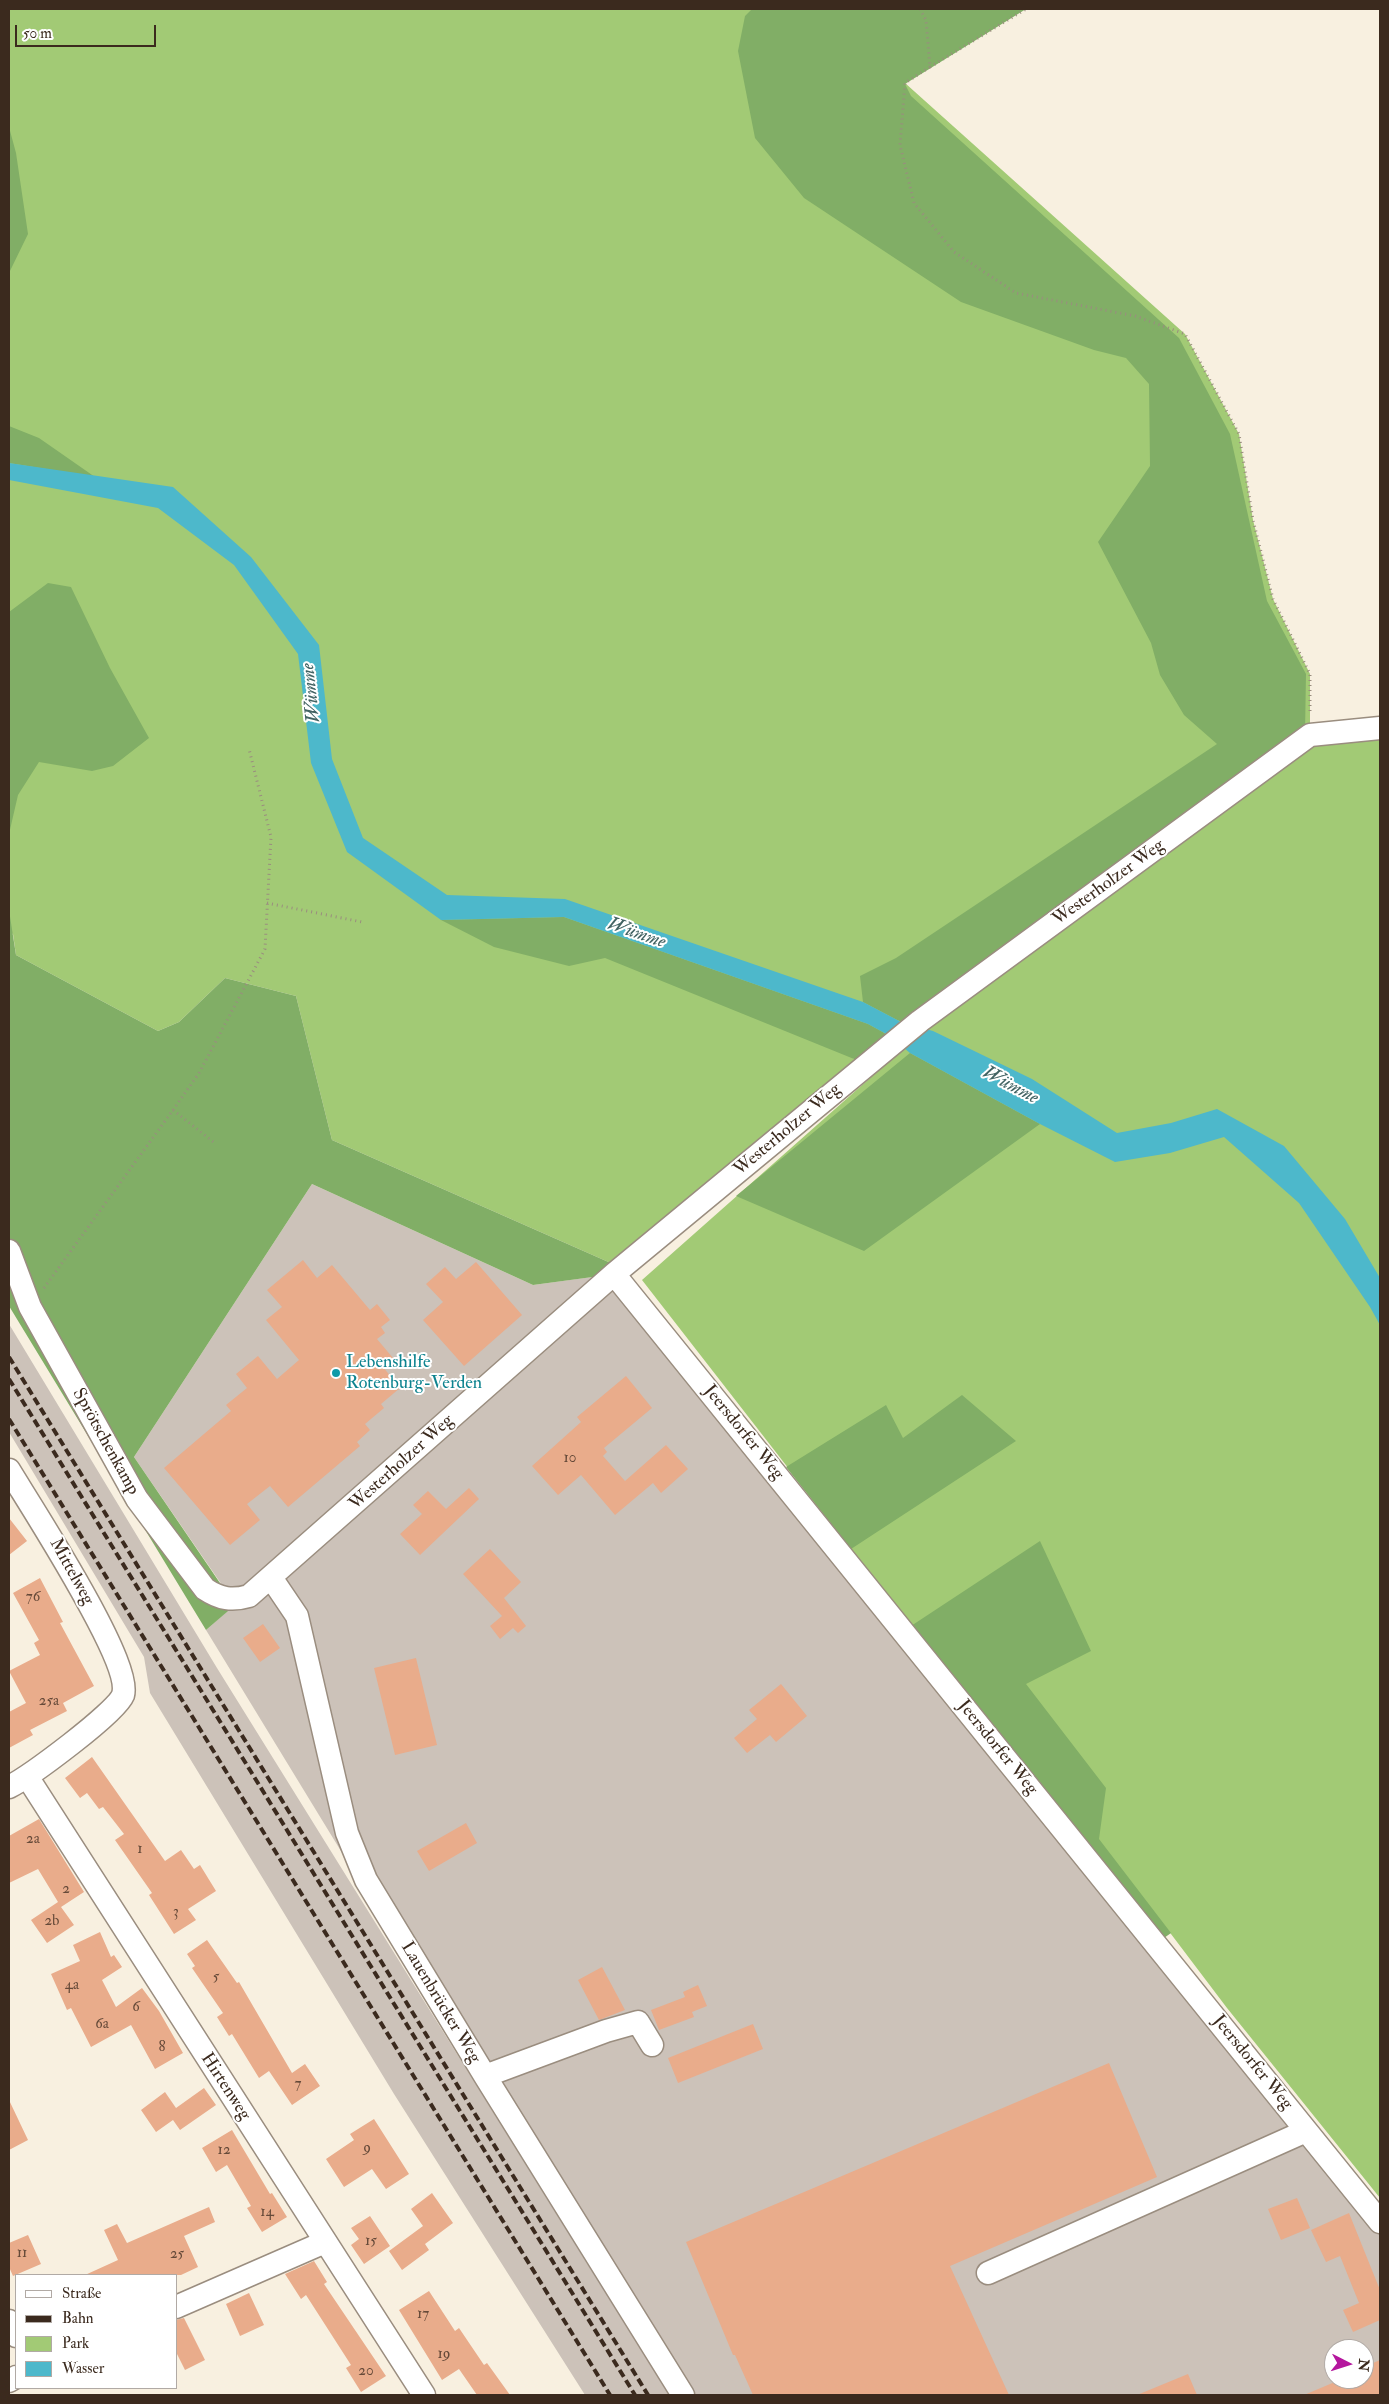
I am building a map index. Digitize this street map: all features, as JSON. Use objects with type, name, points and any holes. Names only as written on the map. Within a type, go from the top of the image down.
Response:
[{"type":"street","points":[[1310,735],[1380,728]]},
{"type":"street","name":"Westerholzer Weg","points":[[238,1600],[249,1596],[272,1579],[614,1274],[920,1021],[1310,735]]},
{"type":"street","name":"Sprötschenkamp","points":[[9,1251],[30,1307],[137,1499],[205,1589],[216,1596],[238,1600]]},
{"type":"street","name":"Jeersdorfer Weg","points":[[614,1274],[1380,2222]]},
{"type":"street","name":"Mittelweg","points":[[9,1470],[84,1593],[119,1666],[123,1680],[123,1693],[110,1711],[18,1782]]},
{"type":"street","name":"Lauenbrücker Weg","points":[[272,1579],[297,1616],[347,1833],[355,1857],[392,1924],[683,2395]]},
{"type":"street","name":"Hirtenweg","points":[[18,1782],[424,2395]]},
{"type":"street","points":[[485,2076],[606,2030],[638,2022],[652,2045]]},
{"type":"street","points":[[988,2273],[1306,2131]]},
{"type":"street","points":[[178,2306],[324,2242]]},
{"type":"street","points":[[9,2321],[15,2334]]},
{"type":"path","points":[[920,9],[926,20],[930,67]]},
{"type":"path","points":[[1026,9],[905,84],[900,146],[914,203],[954,252],[1016,293],[1135,316],[1185,334],[1240,434],[1252,520],[1272,599],[1310,674],[1310,735]]},
{"type":"path","points":[[30,1307],[199,1073],[265,949],[271,837],[249,749]]},
{"type":"path","points":[[267,903],[362,922]]},
{"type":"path","points":[[173,1110],[216,1144]]},
{"type":"shaded area","points":[[312,1184],[533,1285],[614,1274],[1380,2228],[1380,2395],[673,2395],[206,1630],[235,1604],[134,1457]]},
{"type":"shaded area","points":[[9,1324],[217,1668],[669,2395],[585,2395],[394,2094],[150,1693],[144,1657],[9,1432]]},
{"type":"green space","points":[[9,9],[853,9],[905,83],[1185,334],[1239,434],[1253,520],[1273,599],[1310,674],[1310,726],[914,1008],[853,1058],[859,1061],[613,1264],[332,1140],[296,996],[225,978],[179,1022],[158,1031],[16,955],[13,934],[9,932]]},
{"type":"green space","points":[[752,9],[1026,9],[905,84],[911,96],[1179,338],[1230,434],[1267,601],[1306,674],[1305,733],[903,1023],[863,1002],[860,976],[896,958],[1217,744],[1184,715],[1160,675],[1151,643],[1098,542],[1150,466],[1149,384],[1126,358],[1094,350],[961,302],[804,198],[755,138],[738,51],[745,16]]},
{"type":"green space","points":[[9,127],[16,153],[28,234],[9,273]]},
{"type":"green space","points":[[9,426],[39,438],[95,477],[9,463]]},
{"type":"green space","points":[[48,583],[71,587],[110,668],[149,738],[113,766],[92,771],[39,762],[18,795],[9,834],[9,612]]},
{"type":"green space","points":[[1380,734],[1380,2198],[1227,2008],[1171,1934],[911,1626],[642,1280],[931,1024],[1311,739]]},
{"type":"green space","points":[[9,910],[16,955],[158,1031],[179,1022],[225,978],[296,996],[332,1140],[613,1264],[600,1276],[533,1285],[312,1184],[134,1457],[235,1605],[206,1630],[9,1306]]},
{"type":"green space","points":[[564,917],[868,1024],[890,1036],[859,1061],[605,958],[569,966],[494,947],[441,920]]},
{"type":"green space","points":[[910,1053],[1040,1124],[864,1251],[736,1196]]},
{"type":"green space","points":[[962,1395],[1016,1441],[851,1549],[786,1467],[886,1405],[903,1438]]},
{"type":"green space","points":[[1040,1541],[1091,1651],[1026,1684],[1106,1788],[1099,1839],[1171,1933],[1164,1938],[911,1626]]},
{"type":"water","name":"Wümme","points":[[9,463],[173,487],[251,557],[319,645],[332,759],[363,838],[447,895],[565,899],[863,1002],[903,1023],[933,1031],[1032,1079],[1117,1133],[1171,1123],[1217,1109],[1284,1146],[1345,1219],[1380,1278],[1380,1325],[1370,1307],[1299,1203],[1224,1137],[1170,1153],[1115,1162],[1040,1124],[910,1053],[890,1036],[868,1024],[564,917],[441,920],[347,852],[311,763],[298,654],[234,565],[158,508],[9,480]]},
{"type":"building","points":[[303,1260],[317,1278],[332,1265],[370,1310],[377,1304],[390,1320],[381,1327],[385,1333],[377,1339],[393,1358],[383,1367],[400,1388],[381,1404],[384,1408],[365,1424],[370,1430],[357,1442],[360,1446],[288,1507],[270,1486],[247,1504],[260,1520],[230,1545],[164,1468],[231,1411],[226,1405],[247,1388],[236,1374],[258,1356],[277,1379],[299,1360],[266,1320],[282,1307],[267,1290]]},
{"type":"building","points":[[476,1262],[522,1315],[464,1366],[423,1320],[443,1302],[426,1284],[445,1267],[456,1279]]},
{"type":"building","points":[[626,1376],[652,1408],[604,1448],[607,1452],[603,1456],[625,1481],[666,1445],[688,1469],[661,1493],[653,1483],[615,1515],[581,1475],[558,1495],[532,1466],[581,1422],[577,1417]]},
{"type":"building","points":[[469,1488],[479,1499],[420,1555],[400,1534],[422,1514],[413,1505],[428,1491],[446,1509]]},
{"type":"building","points":[[9,1518],[27,1541],[9,1555]]},
{"type":"building","points":[[490,1549],[521,1582],[504,1598],[526,1626],[518,1633],[513,1628],[500,1639],[490,1626],[502,1616],[463,1574]]},
{"type":"building","points":[[40,1578],[63,1622],[60,1623],[94,1686],[63,1703],[67,1711],[30,1730],[33,1735],[9,1748],[9,1712],[26,1703],[9,1671],[40,1655],[34,1643],[39,1640],[13,1593]]},
{"type":"building","points":[[263,1624],[280,1648],[260,1662],[243,1638]]},
{"type":"building","points":[[416,1658],[437,1745],[395,1755],[374,1668]]},
{"type":"building","points":[[781,1684],[807,1716],[776,1742],[770,1735],[747,1753],[734,1738],[757,1719],[749,1710]]},
{"type":"building","points":[[92,1757],[165,1861],[181,1850],[194,1869],[200,1865],[216,1891],[188,1909],[196,1920],[174,1934],[149,1895],[152,1893],[115,1840],[124,1834],[103,1807],[99,1809],[87,1793],[80,1798],[65,1778]]},
{"type":"building","points":[[39,1819],[84,1892],[61,1907],[74,1925],[47,1943],[31,1920],[58,1902],[38,1869],[9,1883],[9,1836]]},
{"type":"building","points":[[466,1823],[477,1843],[429,1871],[417,1851]]},
{"type":"building","points":[[100,1932],[111,1957],[114,1955],[122,1967],[102,1980],[116,2007],[142,1988],[159,2011],[183,2053],[155,2069],[131,2025],[91,2047],[71,2008],[67,2010],[51,1974],[80,1961],[73,1945]]},
{"type":"building","points":[[207,1940],[237,1983],[239,1982],[292,2073],[305,2064],[320,2086],[292,2105],[269,2071],[259,2078],[232,2034],[229,2036],[217,2017],[223,2013],[192,1968],[195,1966],[187,1954]]},
{"type":"building","points":[[602,1967],[625,2010],[599,2020],[578,1980]]},
{"type":"building","points":[[698,1985],[707,2006],[692,2012],[694,2017],[659,2030],[651,2010],[685,1997],[683,1992]]},
{"type":"building","points":[[753,2024],[763,2049],[678,2083],[668,2058]]},
{"type":"building","points":[[1109,2063],[1157,2177],[950,2266],[1009,2395],[753,2395],[735,2355],[733,2355],[686,2242]]},
{"type":"building","points":[[204,2088],[216,2105],[180,2130],[173,2120],[156,2132],[141,2110],[165,2092],[176,2108]]},
{"type":"building","points":[[9,2100],[28,2140],[9,2150]]},
{"type":"building","points":[[374,2119],[409,2174],[386,2189],[372,2169],[344,2187],[326,2159],[354,2140],[350,2134]]},
{"type":"building","points":[[232,2130],[270,2194],[272,2193],[287,2217],[262,2232],[247,2208],[251,2206],[227,2165],[216,2172],[202,2148]]},
{"type":"building","points":[[432,2193],[453,2223],[425,2244],[429,2250],[402,2270],[389,2251],[423,2226],[411,2209]]},
{"type":"building","points":[[1297,2198],[1310,2228],[1281,2240],[1268,2209]]},
{"type":"building","points":[[209,2207],[215,2222],[184,2236],[198,2267],[181,2275],[87,2274],[118,2260],[104,2230],[117,2224],[127,2243]]},
{"type":"building","points":[[1349,2213],[1380,2290],[1380,2320],[1353,2332],[1343,2310],[1359,2303],[1340,2256],[1326,2262],[1311,2230]]},
{"type":"building","points":[[370,2216],[390,2246],[364,2264],[351,2245],[359,2239],[351,2228]]},
{"type":"building","points":[[28,2235],[41,2264],[13,2276],[9,2267],[9,2243]]},
{"type":"building","points":[[314,2261],[327,2282],[324,2284],[386,2376],[361,2392],[346,2368],[351,2365],[306,2295],[301,2299],[285,2274]]},
{"type":"building","points":[[429,2291],[455,2331],[459,2328],[484,2365],[487,2363],[510,2395],[477,2395],[459,2369],[442,2380],[399,2310]]},
{"type":"building","points":[[249,2293],[264,2325],[240,2336],[226,2304]]},
{"type":"building","points":[[184,2318],[205,2360],[185,2370],[178,2356],[178,2320]]},
{"type":"building","points":[[1380,2360],[1380,2395],[1304,2395],[1324,2387],[1324,2389],[1374,2389],[1374,2363]]},
{"type":"building","points":[[1188,2374],[1197,2395],[1137,2395]]},
{"type":"railway","points":[[9,1357],[648,2395]]},
{"type":"railway","points":[[9,1379],[635,2395]]},
{"type":"railway","points":[[9,1419],[610,2395]]},
{"type":"place","name":"Lebenshilfe Rotenburg-Verden","points":[[336,1373]]}]
